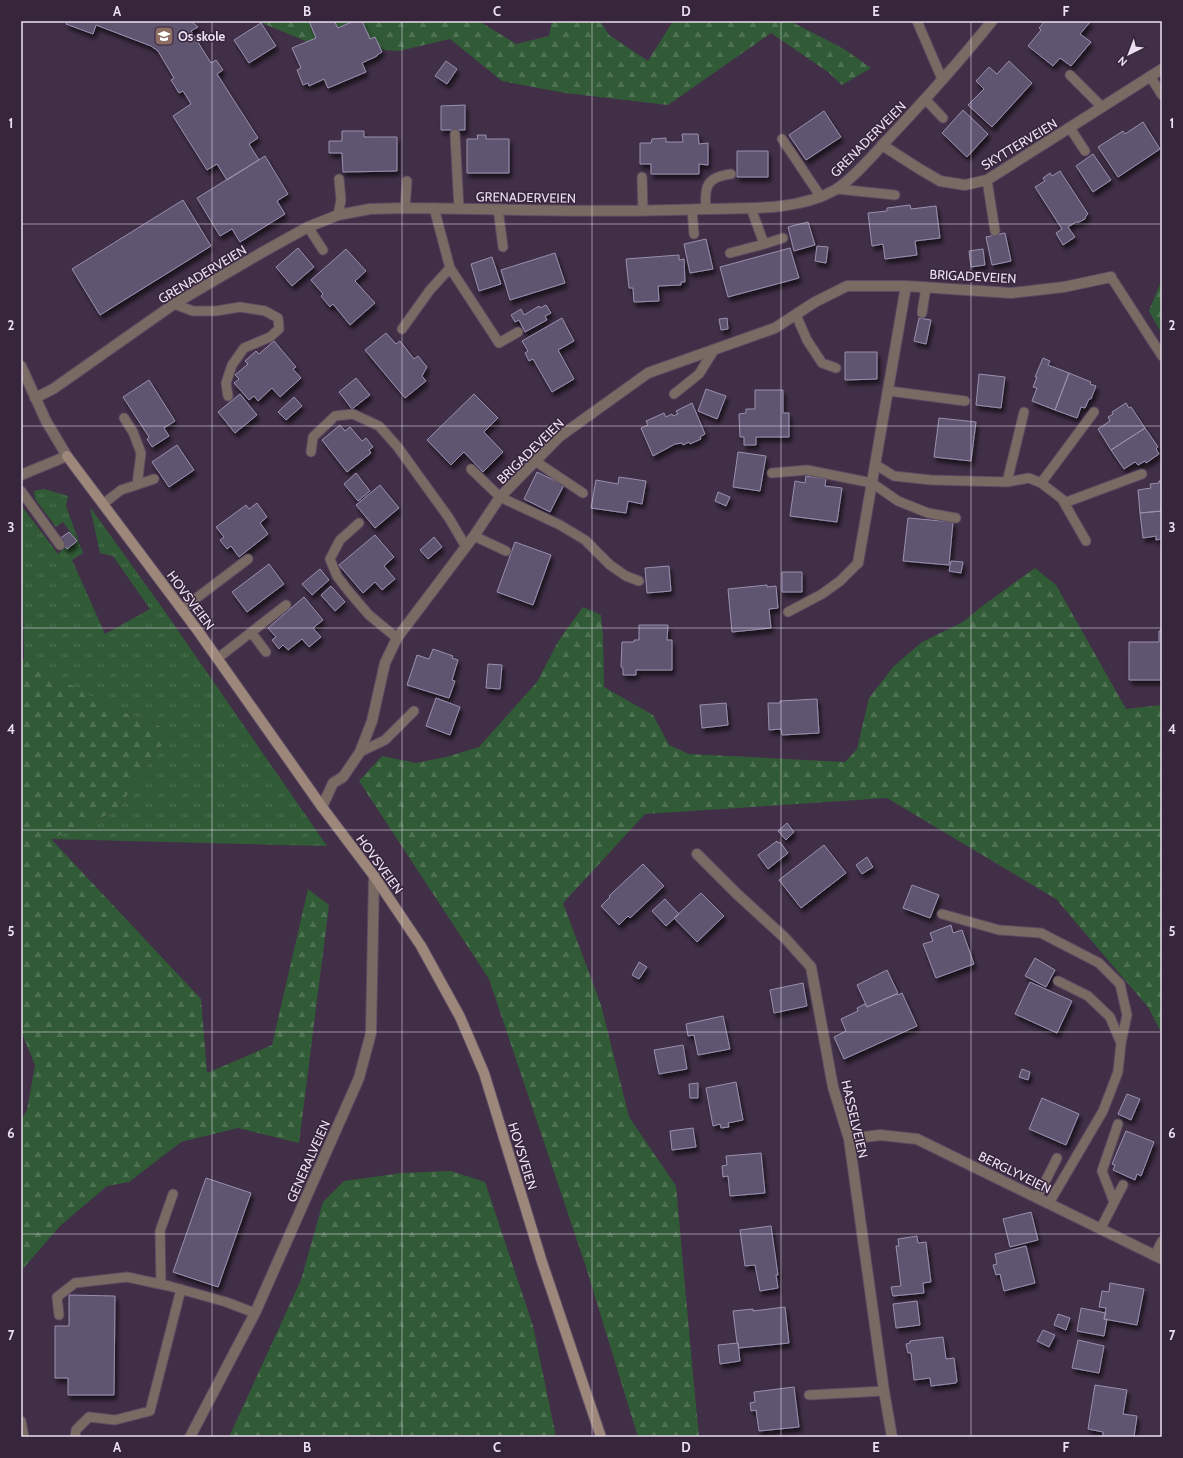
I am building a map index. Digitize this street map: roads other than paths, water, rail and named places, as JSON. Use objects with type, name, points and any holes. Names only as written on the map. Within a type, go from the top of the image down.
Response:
[{"type":"street","name":"GRENADERVEIEN","points":[[35,398],[52,389],[174,304],[308,226],[338,216],[370,209],[404,208],[643,211],[751,208],[801,204],[820,197],[837,189],[861,167],[925,99],[992,21]]},
{"type":"street","name":"SKYTTERVEIEN","points":[[882,145],[940,181],[965,185],[987,180],[1162,69]]},
{"type":"street","name":"BRIGADEVEIEN","points":[[322,807],[333,783],[343,777],[360,752],[372,721],[385,663],[397,638],[466,547],[500,497],[560,437],[648,373],[775,328],[816,302],[847,286],[906,286],[1011,293],[1064,287],[1111,277]]},
{"type":"street","points":[[858,564],[906,286]]},
{"type":"street","name":"HOVSVEIEN","points":[[21,366],[35,398],[67,456],[218,658],[322,807],[374,876],[421,946],[460,1017],[484,1073],[542,1262],[601,1437]]},
{"type":"street","points":[[21,475],[67,456]]},
{"type":"street","name":"HASSELVEIEN","points":[[697,854],[737,894],[785,938],[811,966],[833,1087],[849,1139],[884,1391],[892,1437]]},
{"type":"street","name":"GENERALVEIEN","points":[[190,1437],[255,1313],[359,1078],[371,1033],[374,876]]},
{"type":"street","name":"BERGLYVEIEN","points":[[849,1139],[880,1135],[917,1139],[1158,1257]]},
{"type":"lane","points":[[917,21],[942,80]]},
{"type":"lane","points":[[1070,75],[1102,107]]},
{"type":"lane","points":[[1150,76],[1162,95]]},
{"type":"lane","points":[[925,99],[943,118]]},
{"type":"lane","points":[[1070,128],[1085,151]]},
{"type":"lane","points":[[455,134],[459,209]]},
{"type":"lane","points":[[782,139],[820,197]]},
{"type":"lane","points":[[706,209],[705,196],[709,182],[719,175],[732,174]]},
{"type":"lane","points":[[642,177],[643,211]]},
{"type":"lane","points":[[338,216],[342,200],[339,179]]},
{"type":"lane","points":[[987,180],[995,231]]},
{"type":"lane","points":[[404,208],[407,181]]},
{"type":"lane","points":[[837,189],[895,195]]},
{"type":"lane","points":[[434,208],[450,268],[500,343],[518,332]]},
{"type":"lane","points":[[751,208],[764,244]]},
{"type":"lane","points":[[498,209],[504,247]]},
{"type":"lane","points":[[692,210],[694,234]]},
{"type":"lane","points":[[308,226],[323,250]]},
{"type":"lane","points":[[730,253],[783,238]]},
{"type":"lane","points":[[402,329],[430,290],[450,268]]},
{"type":"lane","name":"BRIGADEVEIEN","points":[[1111,277],[1162,356]]},
{"type":"lane","points":[[922,313],[926,287]]},
{"type":"lane","points":[[174,304],[193,311],[240,307],[265,311],[278,318],[279,329],[270,337],[244,348],[232,365],[226,383],[228,396]]},
{"type":"lane","points":[[796,315],[807,340],[822,363],[836,368]]},
{"type":"lane","points":[[674,394],[699,374],[714,350]]},
{"type":"lane","points":[[889,390],[965,401]]},
{"type":"lane","points":[[1007,482],[1024,412]]},
{"type":"lane","points":[[1041,483],[1094,412]]},
{"type":"lane","points":[[311,452],[313,436],[335,416],[353,414],[379,426],[397,446],[449,518],[466,547]]},
{"type":"lane","points":[[124,418],[133,432],[141,453],[137,485]]},
{"type":"lane","points":[[535,461],[583,493]]},
{"type":"lane","points":[[876,465],[894,476],[931,480],[1007,482],[1029,478],[1041,483],[1062,499],[1086,541]]},
{"type":"lane","points":[[471,468],[500,497],[560,525],[585,540],[610,565],[626,576],[639,581]]},
{"type":"lane","points":[[772,473],[807,470],[872,483],[898,501],[928,513],[956,518]]},
{"type":"lane","points":[[1064,503],[1142,474]]},
{"type":"lane","points":[[103,504],[121,490],[154,479]]},
{"type":"lane","points":[[21,491],[60,544]]},
{"type":"lane","points":[[359,523],[340,540],[330,559],[337,576],[350,593],[369,615],[397,638]]},
{"type":"lane","points":[[474,536],[506,551]]},
{"type":"lane","points":[[182,609],[248,559]]},
{"type":"lane","points":[[788,612],[822,594],[840,581],[858,564]]},
{"type":"lane","points":[[218,658],[286,604]]},
{"type":"lane","points":[[251,632],[266,652]]},
{"type":"lane","points":[[360,752],[385,740],[414,711]]},
{"type":"lane","points":[[942,914],[999,930],[1041,934],[1099,963],[1120,984],[1127,1015],[1121,1043],[1118,1072],[1103,1111],[1049,1203]]},
{"type":"lane","points":[[1058,981],[1088,996],[1110,1017],[1121,1043]]},
{"type":"lane","points":[[1114,1202],[1102,1171],[1118,1124]]},
{"type":"lane","points":[[1037,1198],[1057,1158]]},
{"type":"lane","points":[[1101,1228],[1123,1185]]},
{"type":"lane","points":[[161,1284],[160,1231],[173,1194]]},
{"type":"lane","points":[[1158,1257],[1162,1241]]},
{"type":"lane","points":[[59,1315],[58,1298],[75,1283],[127,1277],[161,1284],[226,1302],[255,1313]]},
{"type":"lane","points":[[75,1437],[76,1430],[89,1417],[115,1420],[150,1411],[181,1290]]},
{"type":"lane","points":[[809,1395],[884,1391]]},
{"type":"lane","points":[[21,1421],[24,1437]]},
{"type":"place","name":"Os skole","points":[[164,36]]}]
